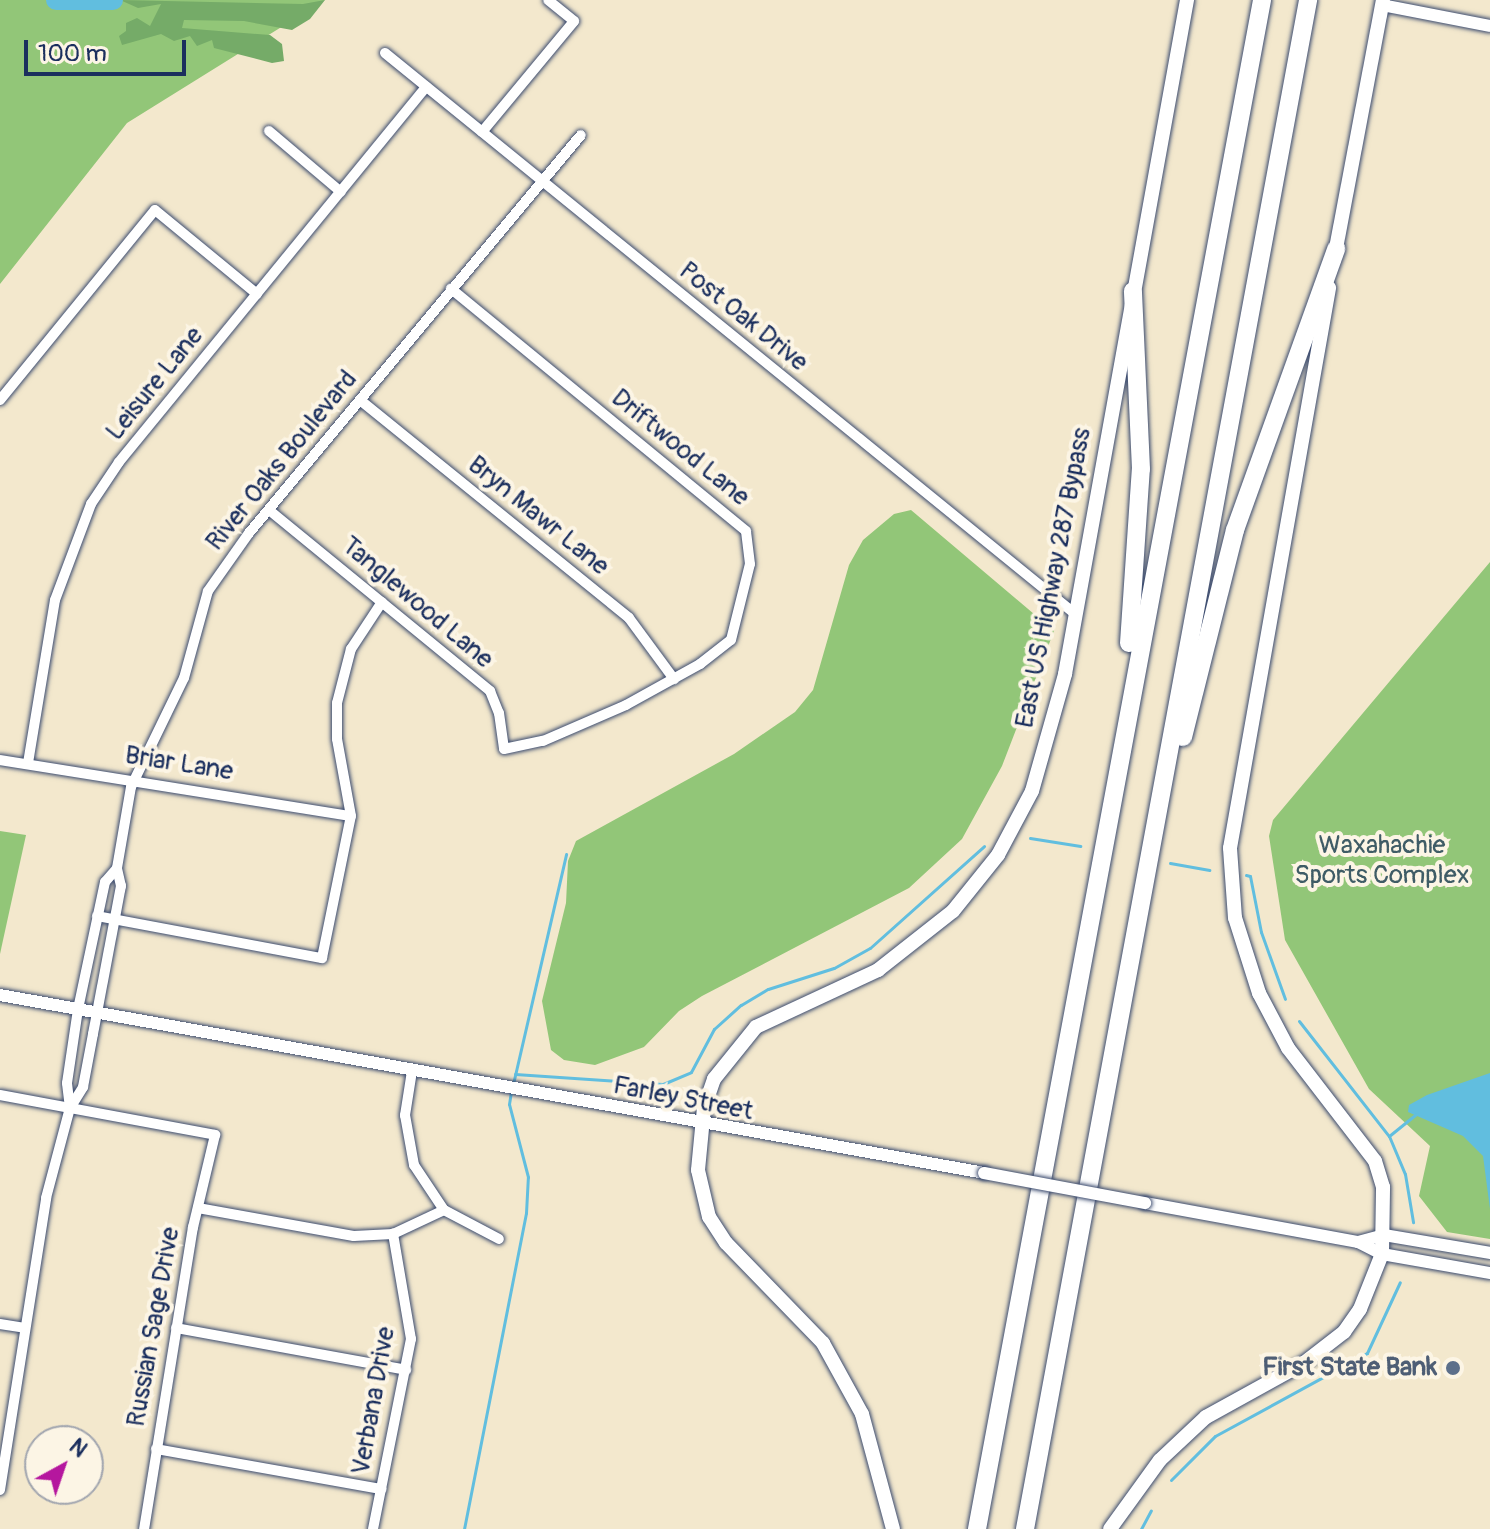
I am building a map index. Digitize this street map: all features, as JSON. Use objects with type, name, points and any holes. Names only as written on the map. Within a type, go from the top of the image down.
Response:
[{"type":"highway","points":[[977,1529],[1262,0]]},
{"type":"highway","points":[[1025,1529],[1308,0]]},
{"type":"highway","points":[[1158,803],[1173,776],[1252,479],[1336,249]]},
{"type":"highway","points":[[1123,739],[1141,469],[1133,291]]},
{"type":"main road","name":"East US Highway 287 Bypass","points":[[893,1529],[862,1414],[823,1343],[726,1243],[709,1217],[698,1170],[703,1126],[714,1079],[756,1027],[878,970],[953,911],[998,855],[1032,791],[1046,752],[1074,613],[1187,0]]},
{"type":"main road","points":[[1110,1529],[1160,1460],[1206,1417],[1304,1363],[1344,1332],[1360,1309],[1382,1254],[1383,1187],[1375,1161],[1288,1048],[1259,993],[1235,918],[1230,848],[1382,3]]},
{"type":"street","points":[[482,132],[574,21],[548,0]]},
{"type":"street","points":[[1382,3],[1490,26]]},
{"type":"street","name":"Post Oak Drive","points":[[385,53],[1074,613]]},
{"type":"street","name":"Leisure Lane","points":[[28,763],[55,600],[91,504],[426,87]]},
{"type":"street","points":[[269,131],[341,192]]},
{"type":"street","name":"River Oaks Boulevard","points":[[0,1490],[46,1198],[70,1108],[83,1087],[121,886],[117,868],[134,779],[184,678],[208,591],[269,510],[581,135]]},
{"type":"street","points":[[0,400],[155,210],[257,294]]},
{"type":"street","name":"Driftwood Lane","points":[[451,289],[746,531],[750,564],[735,633],[711,657],[674,679],[543,741],[504,749]]},
{"type":"street","name":"Bryn Mawr Lane","points":[[360,400],[629,618],[674,679]]},
{"type":"street","name":"Tanglewood Lane","points":[[269,510],[490,691],[499,713],[504,749]]},
{"type":"street","points":[[97,916],[322,958],[351,816],[337,739],[337,703],[351,649],[382,602]]},
{"type":"street","name":"Briar Lane","points":[[0,760],[351,816]]},
{"type":"street","name":"River Oaks Boulevard","points":[[70,1108],[67,1083],[78,1009],[105,882],[117,868]]},
{"type":"street","name":"Farley Street","points":[[0,995],[703,1126],[984,1173],[1358,1242]]},
{"type":"street","points":[[412,1071],[405,1115],[414,1165],[444,1210],[499,1239]]},
{"type":"street","points":[[0,1095],[70,1108]]},
{"type":"street","name":"Russian Sage Drive","points":[[70,1108],[215,1135],[176,1328],[144,1529]]},
{"type":"street","points":[[198,1208],[354,1236],[393,1234],[444,1210]]},
{"type":"street","name":"Verbana Drive","points":[[373,1529],[406,1370],[411,1318],[393,1234]]},
{"type":"street","points":[[1358,1242],[1384,1235],[1490,1253]]},
{"type":"street","points":[[1358,1242],[1382,1254],[1490,1273]]},
{"type":"street","points":[[0,1324],[25,1328]]},
{"type":"street","points":[[176,1328],[406,1370]]},
{"type":"street","points":[[156,1449],[381,1489]]},
{"type":"green space","points":[[0,0],[46,0],[62,10],[124,0],[325,0],[127,123],[0,284]]},
{"type":"green space","points":[[120,0],[303,4],[325,0],[310,19],[292,30],[244,21],[184,20],[182,28],[270,35],[282,44],[284,61],[272,63],[214,48],[212,40],[197,46],[190,36],[174,41],[161,34],[122,45],[119,36],[126,31],[126,23],[137,18],[150,26],[161,4],[138,8]]},
{"type":"green space","points":[[911,510],[1054,631],[1002,766],[962,839],[909,888],[702,996],[679,1011],[644,1047],[595,1065],[564,1060],[551,1050],[542,1001],[566,903],[568,861],[576,841],[734,754],[795,712],[813,690],[849,565],[863,540],[894,514]]},
{"type":"green space","name":"Waxahachie Sports Complex","points":[[1490,562],[1490,1239],[1447,1232],[1419,1196],[1430,1146],[1369,1089],[1285,940],[1269,836],[1273,820]]},
{"type":"green space","points":[[0,831],[26,835],[0,954]]},
{"type":"water","points":[[1490,1073],[1490,1209],[1483,1156],[1463,1136],[1408,1112],[1409,1105],[1427,1095]]},
{"type":"waterway","points":[[56,0],[113,0]]},
{"type":"waterway","points":[[1030,838],[1080,846]]},
{"type":"waterway","points":[[515,1074],[663,1084],[691,1072],[714,1029],[741,1005],[768,989],[834,968],[870,948],[984,846]]},
{"type":"waterway","points":[[513,1084],[566,854]]},
{"type":"waterway","points":[[1170,863],[1209,870]]},
{"type":"waterway","points":[[1246,875],[1250,876],[1261,932],[1285,999]]},
{"type":"waterway","points":[[1299,1021],[1389,1136],[1405,1174],[1413,1222]]},
{"type":"waterway","points":[[464,1529],[526,1213],[528,1177],[509,1104],[511,1091]]},
{"type":"waterway","points":[[1389,1136],[1416,1114]]},
{"type":"waterway","points":[[1171,1480],[1215,1436],[1367,1353],[1400,1282]]},
{"type":"waterway","points":[[1141,1529],[1151,1510]]},
{"type":"place","name":"First State Bank","points":[[1453,1368]]}]
